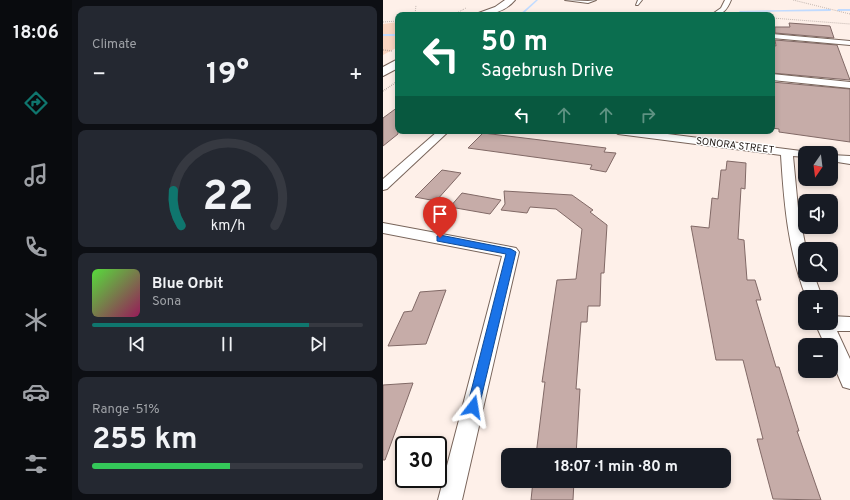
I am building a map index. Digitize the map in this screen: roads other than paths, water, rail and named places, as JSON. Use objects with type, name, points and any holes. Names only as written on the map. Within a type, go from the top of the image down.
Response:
[{"type":"main road","points":[[482,12],[484,8],[497,0]]},
{"type":"main road","points":[[488,12],[498,9],[511,0]]},
{"type":"main road","points":[[383,72],[395,65]]},
{"type":"street","points":[[719,12],[724,9],[728,0]]},
{"type":"street","points":[[775,36],[850,43]]},
{"type":"street","points":[[775,77],[850,85]]},
{"type":"street","points":[[383,186],[441,134]]},
{"type":"street","name":"SONORA STREET","points":[[642,134],[798,153]]},
{"type":"street","points":[[787,152],[793,227],[797,249],[812,290]]},
{"type":"street","points":[[838,159],[850,160]]},
{"type":"street","points":[[383,228],[511,252],[450,500]]},
{"type":"street","points":[[850,324],[825,323],[850,380]]},
{"type":"lane","points":[[567,0],[596,0]]},
{"type":"waterway","points":[[523,12],[537,0]]},
{"type":"waterway","points":[[740,11],[830,10]]},
{"type":"waterway","points":[[838,10],[850,10]]},
{"type":"waterway","points":[[383,35],[395,35]]}]
